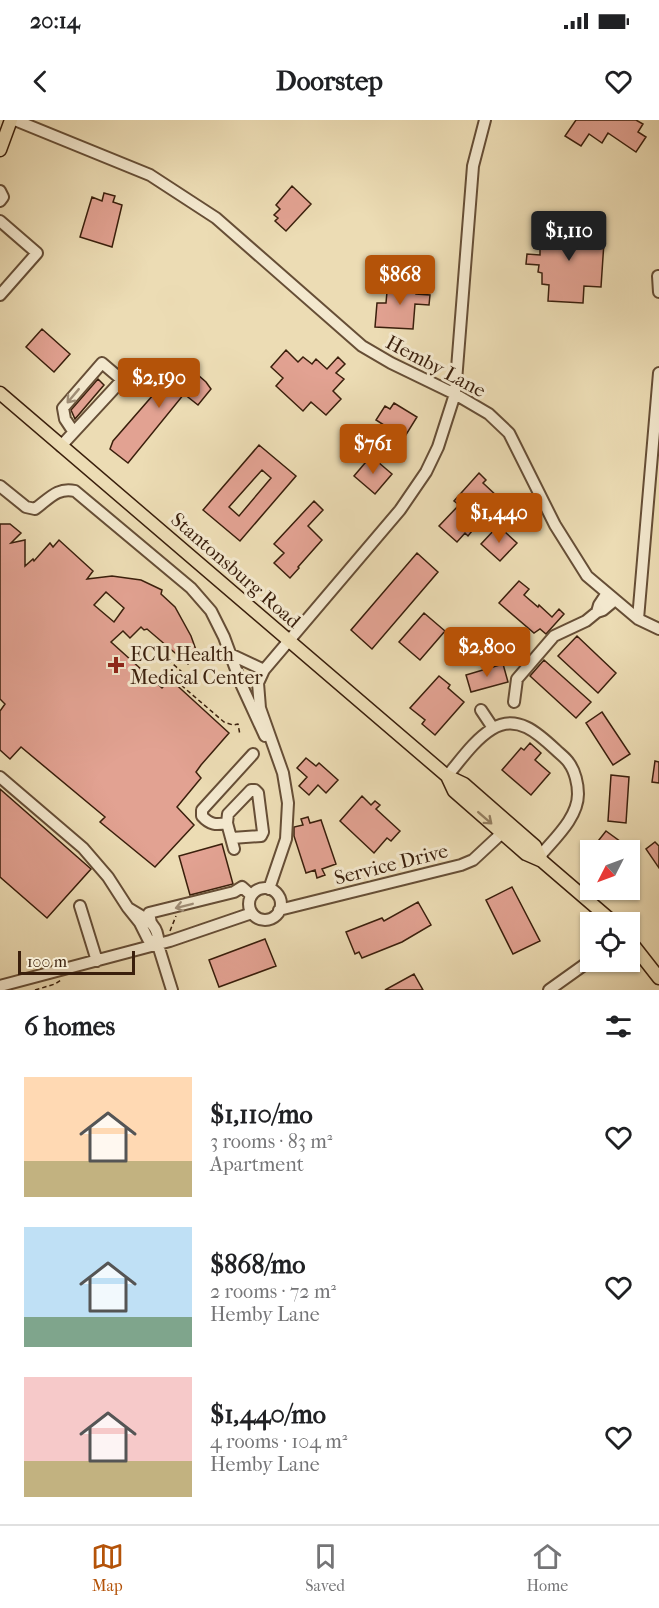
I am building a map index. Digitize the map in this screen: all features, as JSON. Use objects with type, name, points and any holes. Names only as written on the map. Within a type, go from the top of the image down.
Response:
[{"type":"main road","points":[[0,150],[13,120]]},
{"type":"main road","name":"Stantonsburg Road","points":[[0,393],[447,776],[464,784],[535,846],[541,858],[602,912]]},
{"type":"main road","name":"Stantonsburg Road","points":[[447,776],[454,791],[526,854],[541,858]]},
{"type":"main road","points":[[640,954],[659,978]]},
{"type":"street","name":"Hemby Lane","points":[[13,120],[150,175],[216,218],[362,346],[489,414],[509,434],[565,543],[587,576],[638,619],[659,629]]},
{"type":"street","points":[[269,889],[286,839],[288,803],[283,773],[260,708],[258,683],[264,670],[382,533],[426,472],[448,419],[455,394],[473,166],[485,120]]},
{"type":"street","points":[[0,191],[3,197],[0,201]]},
{"type":"street","points":[[0,221],[37,253],[0,295]]},
{"type":"street","points":[[658,276],[659,292]]},
{"type":"street","points":[[61,446],[122,380],[102,363],[63,408],[65,419],[73,431]]},
{"type":"street","points":[[638,619],[659,374]]},
{"type":"street","points":[[0,486],[26,507],[35,509],[59,491],[67,489],[75,491],[201,598],[215,618],[261,730],[275,750]]},
{"type":"street","points":[[514,702],[517,679],[554,636],[603,610],[611,596]]},
{"type":"street","points":[[230,654],[264,670]]},
{"type":"street","points":[[481,710],[493,728]]},
{"type":"street","points":[[447,776],[478,741],[493,728],[512,724],[530,727],[570,764],[576,778],[578,796],[570,819],[541,858]]},
{"type":"street","points":[[227,823],[215,825],[207,821],[202,816],[202,810],[253,754]]},
{"type":"street","points":[[0,777],[83,848],[108,877],[140,923],[148,939],[158,945],[162,951],[172,990]]},
{"type":"street","points":[[232,838],[261,836],[263,832],[258,793],[255,789],[251,790],[228,814],[227,823],[234,849]]},
{"type":"street","name":"Service Drive","points":[[279,910],[461,866],[473,860],[502,833]]},
{"type":"street","points":[[150,918],[234,892],[242,887],[251,896]]},
{"type":"street","points":[[259,889],[269,889],[279,897],[279,910],[267,919],[260,918],[252,913],[249,905],[251,896],[259,889]]},
{"type":"street","points":[[81,906],[97,961]]},
{"type":"street","points":[[128,908],[150,918],[158,932],[158,945]]},
{"type":"street","points":[[0,986],[158,945],[252,913]]},
{"type":"street","points":[[549,990],[580,968]]},
{"type":"path","points":[[151,645],[181,671],[174,680],[224,722],[238,724],[240,735]]},
{"type":"path","points":[[168,934],[179,910]]},
{"type":"building","points":[[576,120],[636,120],[643,124],[638,132],[646,137],[636,152],[608,133],[602,143],[589,134],[581,146],[565,136]]},
{"type":"building","points":[[292,186],[311,204],[286,231],[275,221],[278,218],[274,215],[280,209],[276,205]]},
{"type":"building","points":[[104,193],[115,196],[113,202],[122,205],[112,247],[80,237],[92,197],[102,201]]},
{"type":"building","points":[[553,220],[588,222],[586,240],[604,242],[601,287],[584,286],[583,303],[548,301],[549,285],[542,284],[542,273],[538,272],[539,265],[526,264],[527,254],[540,255],[540,246],[544,246],[545,237],[552,237]]},
{"type":"building","points":[[388,280],[416,282],[416,294],[430,295],[429,305],[415,304],[413,329],[375,327],[377,303],[386,303]]},
{"type":"building","points":[[42,329],[70,354],[54,372],[26,347]]},
{"type":"building","points":[[286,350],[298,362],[303,357],[312,364],[316,359],[327,369],[338,357],[345,364],[336,373],[344,379],[333,391],[341,399],[326,415],[311,402],[303,411],[276,386],[283,378],[271,367]]},
{"type":"building","points":[[182,361],[211,389],[198,405],[184,394],[128,463],[110,449],[113,441],[167,379],[165,377]]},
{"type":"building","points":[[98,379],[104,385],[75,419],[71,410]]},
{"type":"building","points":[[394,403],[417,417],[404,438],[376,420],[385,406],[390,409]]},
{"type":"building","points":[[259,445],[296,476],[240,541],[203,510]],"holes":[[[262,470],[271,478],[239,516],[229,507]]]},
{"type":"building","points":[[371,456],[392,474],[375,494],[354,476]]},
{"type":"building","points":[[479,473],[486,480],[483,483],[498,497],[469,528],[472,531],[468,536],[465,533],[457,542],[439,526],[459,505],[454,501]]},
{"type":"building","points":[[314,501],[323,510],[308,526],[322,540],[290,578],[274,563],[284,553],[274,544]]},
{"type":"building","name":"ECU Health Medical Center","points":[[0,524],[10,524],[21,533],[11,543],[25,540],[25,566],[33,559],[34,561],[50,543],[53,547],[59,540],[93,571],[87,579],[112,576],[141,580],[162,590],[161,594],[175,607],[191,636],[197,662],[193,659],[188,664],[147,629],[144,630],[141,627],[130,638],[123,631],[111,642],[162,688],[170,679],[229,733],[196,772],[201,778],[177,807],[194,825],[155,867],[100,822],[105,817],[21,747],[10,759],[0,750],[0,711],[5,704],[0,699]],"holes":[[[106,592],[124,608],[114,622],[94,605]]]},
{"type":"building","points":[[496,528],[503,534],[505,532],[517,543],[500,561],[481,544]]},
{"type":"building","points":[[417,553],[438,572],[372,649],[351,630]]},
{"type":"building","points":[[519,581],[529,589],[524,595],[538,607],[539,605],[552,617],[559,609],[564,614],[546,634],[540,629],[534,633],[499,603]]},
{"type":"building","points":[[424,613],[445,631],[420,660],[399,642]]},
{"type":"building","points":[[577,636],[616,673],[598,693],[558,656]]},
{"type":"building","points":[[544,660],[591,702],[576,718],[530,676]]},
{"type":"building","points":[[503,664],[508,682],[471,692],[466,675]]},
{"type":"building","points":[[439,676],[450,685],[448,688],[464,702],[435,735],[422,724],[425,720],[410,708]]},
{"type":"building","points":[[602,712],[630,754],[613,765],[586,723]]},
{"type":"building","points":[[530,743],[541,753],[535,760],[550,773],[531,795],[502,770],[521,748],[524,750]]},
{"type":"building","points":[[306,758],[316,766],[319,763],[338,780],[326,793],[318,785],[309,795],[299,786],[307,777],[297,768]]},
{"type":"building","points":[[655,761],[659,762],[659,783],[652,782]]},
{"type":"building","points":[[611,775],[629,777],[626,823],[608,821]]},
{"type":"building","points":[[0,789],[91,869],[47,918],[0,877]]},
{"type":"building","points":[[362,796],[371,805],[375,801],[380,805],[376,809],[400,831],[391,841],[387,838],[374,853],[340,821]]},
{"type":"building","points":[[308,817],[310,823],[321,820],[336,864],[322,869],[325,875],[317,878],[315,870],[306,873],[294,836],[294,827],[303,825],[301,819]]},
{"type":"building","points":[[606,831],[618,840],[599,840]]},
{"type":"building","points":[[655,842],[659,846],[659,868],[646,849]]},
{"type":"building","points":[[222,844],[233,884],[190,895],[179,856]]},
{"type":"building","points":[[512,887],[540,941],[513,954],[486,900]]},
{"type":"building","points":[[418,902],[431,925],[402,942],[362,958],[359,952],[355,954],[346,932],[382,918],[384,921]]},
{"type":"building","points":[[265,939],[276,966],[219,987],[209,960]]},
{"type":"building","points":[[414,974],[423,990],[385,990]]},
{"type":"place","name":"ECU Health Medical Center","points":[[116,665]]}]
